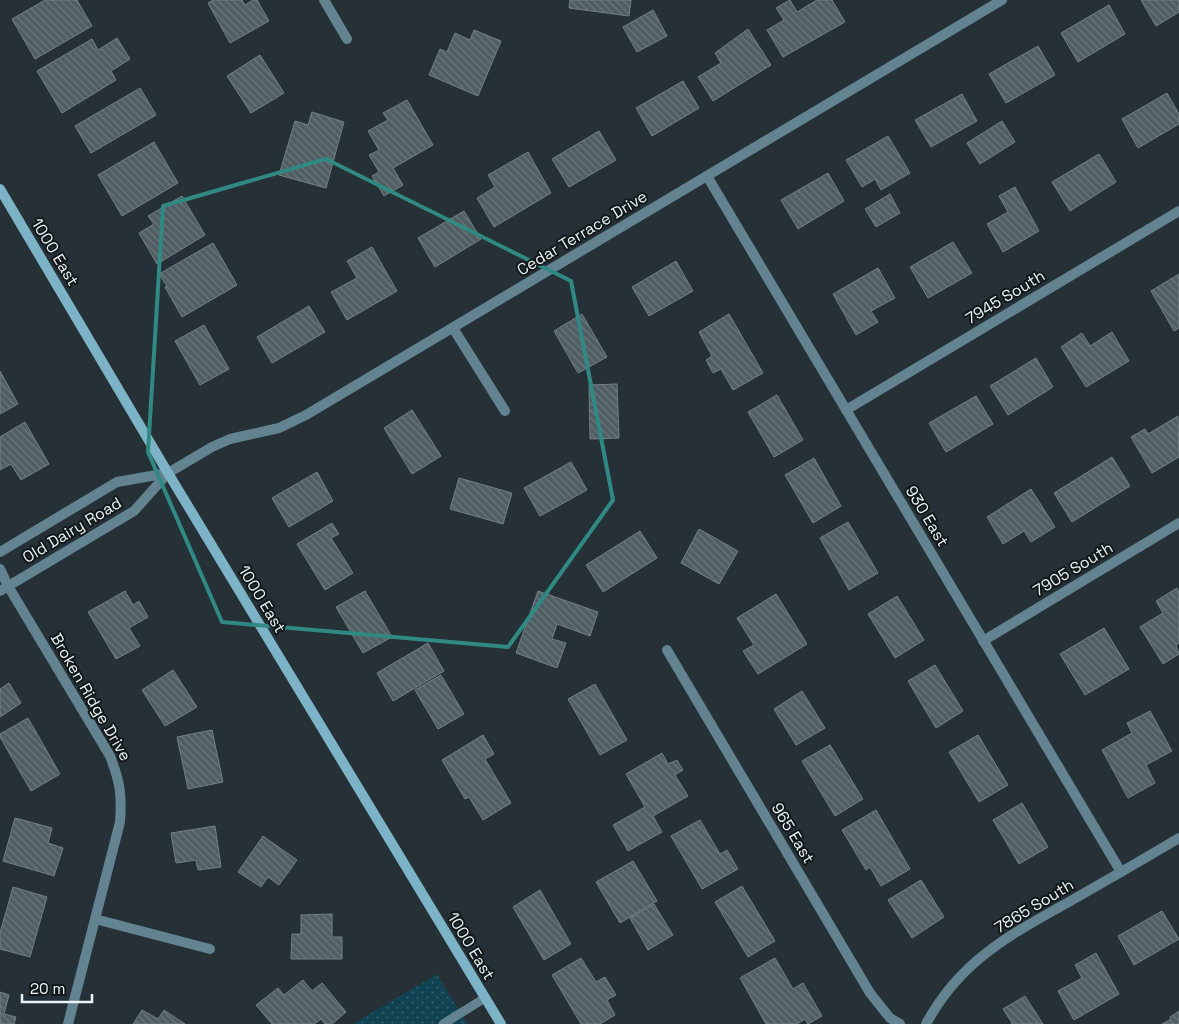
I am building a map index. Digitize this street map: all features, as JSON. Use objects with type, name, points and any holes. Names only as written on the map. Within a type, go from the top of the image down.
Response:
[{"type":"street","points":[[324,0],[348,40]]},
{"type":"street","name":"Cedar Terrace Drive","points":[[168,472],[230,439],[278,428],[306,415],[1002,0]]},
{"type":"street","name":"930 East","points":[[706,176],[1121,872]]},
{"type":"street","name":"1000 East","points":[[0,189],[168,472],[501,1024]]},
{"type":"street","name":"7945 South","points":[[846,410],[1179,211]]},
{"type":"street","points":[[453,328],[505,410]]},
{"type":"street","name":"Old Dairy Road","points":[[0,552],[117,482],[168,472]]},
{"type":"street","name":"Old Dairy Road","points":[[4,588],[134,511],[168,472]]},
{"type":"street","name":"7905 South","points":[[983,641],[1179,523]]},
{"type":"street","name":"Broken Ridge Drive","points":[[0,569],[4,588],[110,756],[119,778],[122,800],[120,822],[68,1024]]},
{"type":"street","name":"965 East","points":[[667,650],[870,993],[890,1018],[900,1024]]},
{"type":"street","name":"7865 South","points":[[926,1024],[936,1006],[957,979],[982,955],[1012,934],[1179,838]]},
{"type":"street","points":[[95,919],[210,949]]},
{"type":"lane","points":[[443,1024],[485,998]]},
{"type":"highlighted area","points":[[326,159],[571,281],[613,500],[508,647],[222,622],[148,452],[163,206]]},
{"type":"shaded area","points":[[437,974],[467,1024],[353,1024]]},
{"type":"building","points":[[45,0],[77,0],[92,26],[35,59],[12,19]]},
{"type":"building","points":[[213,0],[242,0],[245,5],[253,0],[257,0],[269,21],[230,43],[208,3]]},
{"type":"building","points":[[570,0],[631,0],[629,16],[569,8]]},
{"type":"building","points":[[790,0],[797,12],[817,0],[832,0],[845,22],[783,57],[767,30],[784,20],[776,8]]},
{"type":"building","points":[[1141,0],[1179,0],[1179,12],[1156,26]]},
{"type":"building","points":[[1109,5],[1125,34],[1078,62],[1061,33]]},
{"type":"building","points":[[653,10],[667,36],[637,52],[623,27]]},
{"type":"building","points":[[748,29],[771,65],[713,101],[698,77],[721,63],[715,53]]},
{"type":"building","points":[[474,30],[501,41],[478,96],[429,75],[440,49],[447,52],[455,33],[470,40]]},
{"type":"building","points":[[117,38],[130,59],[111,71],[116,80],[62,113],[37,71],[92,39],[98,50]]},
{"type":"building","points":[[1038,46],[1055,75],[1006,103],[989,74]]},
{"type":"building","points":[[260,55],[284,93],[251,113],[227,76]]},
{"type":"building","points":[[683,81],[699,108],[652,136],[636,108]]},
{"type":"building","points":[[140,88],[156,115],[91,153],[75,126]]},
{"type":"building","points":[[1167,93],[1179,114],[1179,124],[1138,148],[1122,119]]},
{"type":"building","points":[[962,94],[977,121],[931,147],[915,120]]},
{"type":"building","points":[[407,100],[433,145],[393,168],[403,185],[384,196],[372,176],[379,172],[369,155],[379,150],[368,131],[388,120],[383,113]]},
{"type":"building","points":[[312,112],[344,122],[326,188],[279,175],[295,121],[308,125]]},
{"type":"building","points":[[1002,121],[1015,142],[980,164],[967,143]]},
{"type":"building","points":[[599,131],[616,160],[569,187],[552,159]]},
{"type":"building","points":[[888,136],[910,173],[881,190],[875,179],[862,187],[846,160]]},
{"type":"building","points":[[154,142],[178,183],[122,216],[98,175]]},
{"type":"building","points":[[528,152],[551,193],[494,227],[477,198],[495,187],[488,175]]},
{"type":"building","points":[[1099,154],[1116,182],[1070,211],[1052,182]]},
{"type":"building","points":[[828,173],[844,201],[798,229],[781,200]]},
{"type":"building","points":[[1015,187],[1039,231],[1003,252],[987,224],[1008,212],[999,196]]},
{"type":"building","points":[[890,194],[900,213],[876,227],[865,209]]},
{"type":"building","points":[[182,196],[205,235],[157,264],[139,233],[154,224],[148,216]]},
{"type":"building","points":[[464,211],[481,239],[435,267],[418,238]]},
{"type":"building","points":[[953,242],[972,273],[928,298],[910,267]]},
{"type":"building","points":[[213,243],[237,285],[182,317],[159,274]]},
{"type":"building","points":[[372,247],[397,291],[347,320],[331,292],[357,278],[347,261]]},
{"type":"building","points":[[676,261],[693,291],[649,316],[632,287]]},
{"type":"building","points":[[878,268],[895,298],[871,311],[878,322],[856,335],[833,294]]},
{"type":"building","points":[[1179,274],[1179,328],[1174,331],[1151,291]]},
{"type":"building","points":[[309,306],[325,332],[272,363],[257,337]]},
{"type":"building","points":[[582,314],[607,357],[578,373],[554,331]]},
{"type":"building","points":[[729,314],[763,373],[733,390],[721,369],[713,373],[706,360],[712,356],[699,332]]},
{"type":"building","points":[[204,325],[229,369],[200,385],[175,341]]},
{"type":"building","points":[[1112,332],[1129,361],[1086,387],[1061,347],[1082,333],[1090,346]]},
{"type":"building","points":[[1036,358],[1053,387],[1008,415],[990,386]]},
{"type":"building","points":[[0,371],[18,404],[0,414]]},
{"type":"building","points":[[617,384],[619,438],[590,439],[589,385]]},
{"type":"building","points":[[777,395],[803,440],[774,457],[748,412]]},
{"type":"building","points":[[976,396],[993,424],[946,452],[929,423]]},
{"type":"building","points":[[412,410],[441,456],[412,474],[384,428]]},
{"type":"building","points":[[1178,416],[1179,457],[1152,473],[1131,437],[1145,429],[1148,434]]},
{"type":"building","points":[[25,422],[49,464],[21,480],[11,464],[0,470],[0,437]]},
{"type":"building","points":[[1112,457],[1130,486],[1072,522],[1054,493]]},
{"type":"building","points":[[814,458],[841,506],[813,523],[785,475]]},
{"type":"building","points":[[571,462],[587,490],[540,516],[524,488]]},
{"type":"building","points":[[317,472],[333,501],[289,527],[272,498]]},
{"type":"building","points":[[459,478],[512,493],[503,524],[450,509]]},
{"type":"building","points":[[1031,489],[1055,527],[1031,542],[1024,531],[1003,544],[987,517]]},
{"type":"building","points":[[848,522],[878,573],[849,590],[820,538]]},
{"type":"building","points":[[332,523],[339,534],[331,538],[353,573],[325,590],[297,544]]},
{"type":"building","points":[[699,529],[738,551],[719,584],[681,563]]},
{"type":"building","points":[[640,531],[657,558],[603,592],[586,565]]},
{"type":"building","points":[[1177,588],[1179,592],[1179,643],[1176,645],[1179,654],[1163,664],[1140,627],[1163,613],[1156,601]]},
{"type":"building","points":[[125,591],[133,605],[139,601],[148,617],[129,628],[140,646],[116,659],[88,612]]},
{"type":"building","points":[[365,591],[392,637],[363,653],[336,607]]},
{"type":"building","points":[[538,591],[598,612],[590,636],[557,624],[552,639],[566,643],[557,668],[516,653]]},
{"type":"building","points":[[776,594],[807,644],[758,674],[743,651],[754,645],[737,618]]},
{"type":"building","points":[[897,596],[924,640],[895,658],[868,614]]},
{"type":"building","points":[[1104,628],[1129,669],[1085,695],[1060,654]]},
{"type":"building","points":[[428,643],[444,671],[393,701],[377,673]]},
{"type":"building","points":[[935,665],[963,711],[936,728],[908,681]]},
{"type":"building","points":[[173,670],[197,707],[165,726],[142,690]]},
{"type":"building","points":[[441,675],[464,714],[438,729],[415,690]]},
{"type":"building","points":[[9,683],[21,703],[0,717],[0,689]]},
{"type":"building","points":[[595,684],[627,740],[600,755],[568,699]]},
{"type":"building","points":[[802,691],[825,728],[796,745],[774,709]]},
{"type":"building","points":[[1150,711],[1172,751],[1146,765],[1155,783],[1128,798],[1102,750],[1132,733],[1127,723]]},
{"type":"building","points":[[28,718],[60,774],[31,791],[0,737],[0,734]]},
{"type":"building","points":[[212,730],[223,782],[188,789],[177,737]]},
{"type":"building","points":[[483,735],[494,754],[485,759],[511,803],[483,820],[469,797],[465,799],[442,760]]},
{"type":"building","points":[[978,735],[1008,785],[979,802],[949,752]]},
{"type":"building","points":[[830,745],[863,799],[835,816],[802,761]]},
{"type":"building","points":[[662,753],[668,764],[677,760],[683,770],[675,775],[688,796],[653,816],[662,832],[628,851],[613,825],[645,807],[626,774]]},
{"type":"building","points":[[1022,803],[1048,847],[1019,864],[993,820]]},
{"type":"building","points":[[876,810],[910,869],[881,886],[870,867],[866,870],[842,830]]},
{"type":"building","points":[[15,818],[52,828],[48,843],[63,848],[54,876],[3,861]]},
{"type":"building","points":[[700,820],[720,854],[727,850],[738,869],[702,889],[671,836]]},
{"type":"building","points":[[215,826],[221,867],[198,870],[196,860],[176,863],[171,833]]},
{"type":"building","points":[[263,836],[297,860],[279,885],[268,877],[261,887],[238,872]]},
{"type":"building","points":[[633,861],[657,901],[620,923],[596,882]]},
{"type":"building","points":[[921,880],[944,917],[912,938],[888,900]]},
{"type":"building","points":[[742,886],[775,941],[748,957],[715,902]]},
{"type":"building","points":[[13,887],[47,897],[30,957],[0,949],[0,933]]},
{"type":"building","points":[[540,890],[571,944],[544,960],[513,907]]},
{"type":"building","points":[[654,904],[673,935],[648,950],[630,918]]},
{"type":"building","points":[[1162,911],[1179,939],[1134,965],[1118,936]]},
{"type":"building","points":[[332,914],[332,937],[342,937],[342,959],[291,959],[292,934],[301,934],[301,915]]},
{"type":"building","points":[[1096,953],[1119,994],[1074,1020],[1058,991],[1082,978],[1075,965]]},
{"type":"building","points":[[581,958],[596,982],[605,977],[616,995],[607,1000],[615,1015],[600,1024],[581,1024],[552,975]]},
{"type":"building","points":[[775,958],[793,989],[803,983],[822,1016],[808,1024],[805,1019],[797,1024],[766,1024],[740,978]]},
{"type":"building","points":[[303,980],[312,991],[322,983],[346,1012],[332,1024],[325,1024],[321,1019],[314,1024],[272,1024],[256,1005],[278,988],[284,995]]},
{"type":"building","points":[[0,992],[9,995],[4,1014],[16,1017],[14,1024],[0,1024]]},
{"type":"building","points":[[1025,996],[1043,1024],[1011,1024],[1003,1009]]},
{"type":"building","points":[[142,1010],[158,1019],[164,1010],[185,1024],[133,1024]]},
{"type":"building","points":[[1179,1011],[1179,1024],[1162,1024],[1171,1019],[1170,1017]]}]
